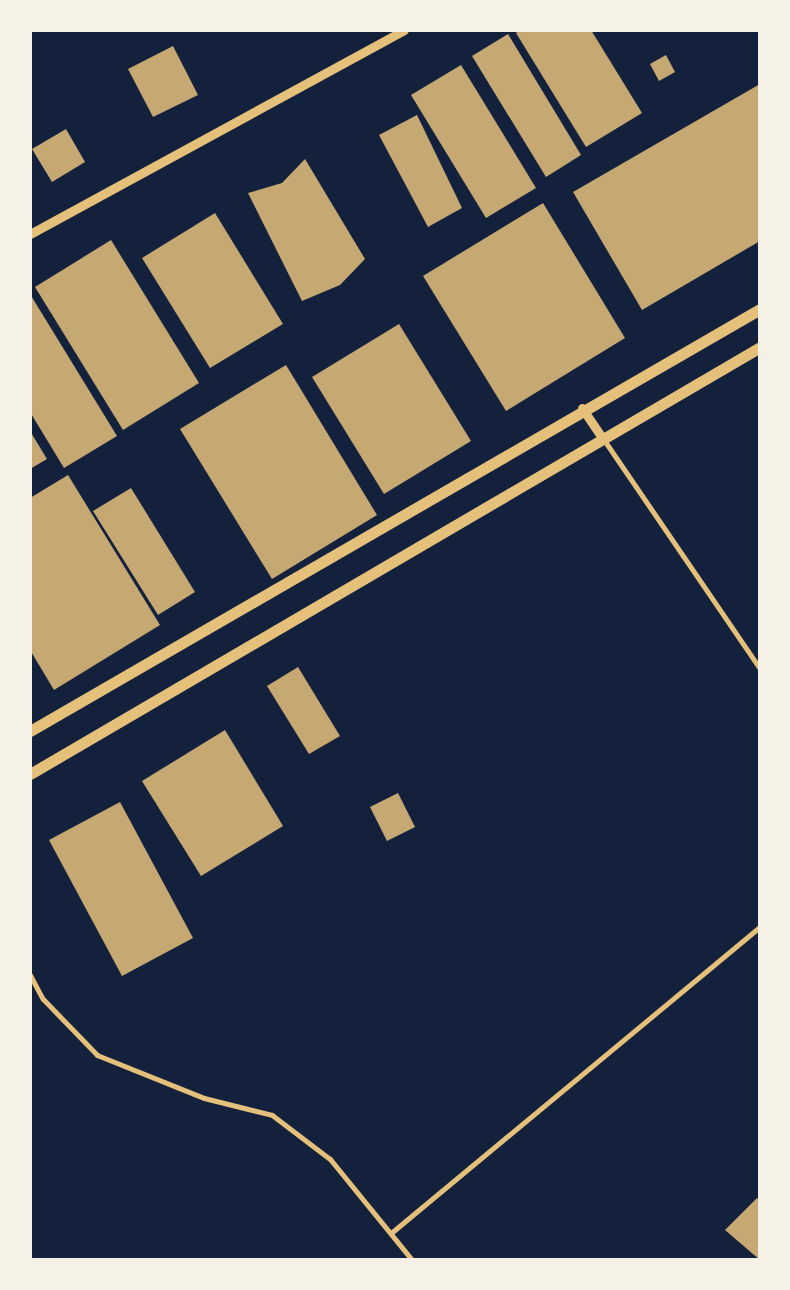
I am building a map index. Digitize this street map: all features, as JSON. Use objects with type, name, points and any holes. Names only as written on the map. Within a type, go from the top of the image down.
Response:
[{"type":"street","points":[[30,234],[404,30]]},
{"type":"street","points":[[30,730],[760,308]]},
{"type":"street","points":[[30,774],[760,347]]},
{"type":"street","points":[[582,408],[602,438]]},
{"type":"lane","points":[[602,438],[760,669]]},
{"type":"lane","points":[[390,1234],[760,927]]},
{"type":"lane","points":[[30,974],[44,999],[97,1055],[204,1098],[272,1116],[330,1159],[412,1260]]},
{"type":"building","points":[[591,30],[642,113],[586,147],[516,33]]},
{"type":"building","points":[[508,34],[581,155],[546,177],[472,56]]},
{"type":"building","points":[[173,46],[198,95],[153,117],[128,69]]},
{"type":"building","points":[[666,55],[675,72],[659,81],[650,64]]},
{"type":"building","points":[[461,65],[536,188],[486,218],[411,95]]},
{"type":"building","points":[[760,84],[760,241],[642,310],[573,192]]},
{"type":"building","points":[[417,115],[462,208],[428,227],[379,135]]},
{"type":"building","points":[[66,129],[85,162],[52,182],[32,149]]},
{"type":"building","points":[[305,159],[365,259],[340,285],[302,301],[248,193],[282,183]]},
{"type":"building","points":[[543,203],[625,338],[506,411],[423,276]]},
{"type":"building","points":[[215,213],[283,324],[210,368],[142,258]]},
{"type":"building","points":[[111,240],[199,383],[123,430],[35,287]]},
{"type":"building","points":[[30,294],[117,436],[64,468],[30,412]]},
{"type":"building","points":[[399,324],[471,441],[384,494],[312,377]]},
{"type":"building","points":[[286,365],[377,515],[272,579],[180,429]]},
{"type":"building","points":[[30,431],[47,459],[30,469]]},
{"type":"building","points":[[68,475],[160,625],[54,690],[30,650],[30,498]]},
{"type":"building","points":[[131,488],[195,592],[158,615],[93,511]]},
{"type":"building","points":[[298,667],[340,736],[309,754],[267,686]]},
{"type":"building","points":[[225,730],[283,826],[201,876],[142,781]]},
{"type":"building","points":[[398,793],[415,827],[387,841],[370,807]]},
{"type":"building","points":[[120,802],[193,938],[122,976],[49,840]]},
{"type":"building","points":[[757,1198],[760,1201],[760,1260],[725,1230]]}]
